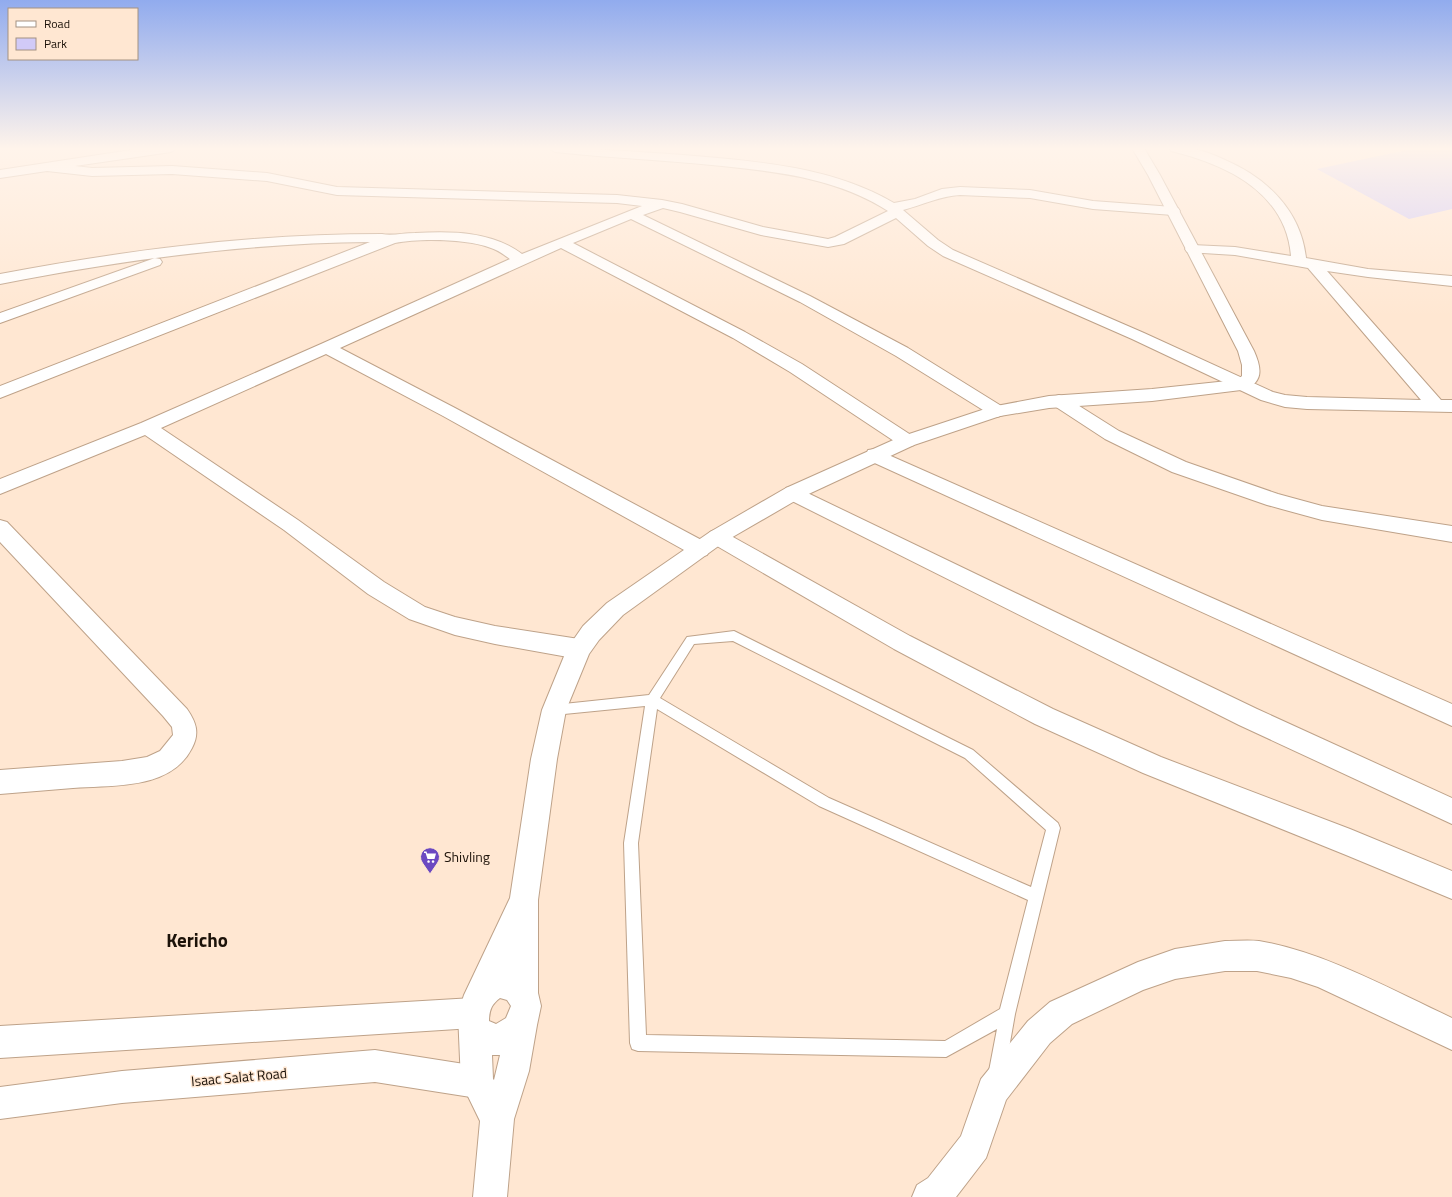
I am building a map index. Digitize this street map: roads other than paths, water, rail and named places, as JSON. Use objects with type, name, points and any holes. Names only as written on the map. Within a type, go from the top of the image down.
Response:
[{"type":"street","points":[[0,487],[147,426],[327,348],[520,260],[631,214],[662,204],[761,231],[828,243],[839,241],[894,210],[913,204]]},
{"type":"street","points":[[884,204],[894,210],[937,248],[1138,336],[1266,396],[1286,401],[1307,403],[1444,406]]},
{"type":"street","points":[[1086,204],[1173,211]]},
{"type":"street","points":[[490,1197],[497,1119],[513,1072],[521,1025],[525,1016],[526,1002],[523,993],[524,900],[544,759],[554,710],[579,649],[591,633],[615,610],[709,543],[793,493],[907,441],[997,411],[1059,401],[1152,395],[1241,385],[1250,379],[1252,372],[1250,361],[1169,204]]},
{"type":"street","points":[[1277,204],[1284,213],[1306,263],[1444,406]]},
{"type":"street","points":[[631,214],[819,306],[909,355],[997,411]]},
{"type":"street","points":[[0,279],[140,254],[198,247],[291,239],[350,237],[454,238],[479,240],[499,246],[520,260]]},
{"type":"street","points":[[0,392],[362,250],[400,238]]},
{"type":"street","points":[[562,243],[732,332],[796,368],[907,441]]},
{"type":"street","points":[[0,318],[198,247]]},
{"type":"street","points":[[1192,249],[1235,251],[1368,273],[1452,281]]},
{"type":"street","points":[[327,348],[456,415],[868,623],[993,692],[1083,735],[1148,764],[1452,885]]},
{"type":"street","points":[[1059,401],[1112,435],[1179,467],[1274,500],[1322,513],[1452,534]]},
{"type":"street","points":[[147,426],[291,525],[376,588],[417,613],[455,626],[495,635],[579,649]]},
{"type":"street","points":[[875,455],[1452,715]]},
{"type":"street","points":[[793,493],[1248,717],[1452,811]]},
{"type":"street","points":[[0,528],[172,708],[182,720],[186,730],[183,742],[176,753],[166,761],[154,766],[123,772],[0,782]]},
{"type":"street","points":[[497,1119],[477,1082],[476,1012],[524,900]]},
{"type":"street","points":[[929,1197],[940,1190],[974,1146],[993,1091],[1039,1032],[1061,1013],[1138,978],[1175,964],[1225,956],[1257,956],[1291,962],[1323,974],[1452,1034]]},
{"type":"street","points":[[521,1025],[505,1039],[489,1040],[481,1035],[476,1012],[488,987],[500,983],[509,983],[517,986],[523,993]]},
{"type":"street","points":[[2,1046],[476,1012]]},
{"type":"street","name":"Isaac Salat Road","points":[[0,1103],[122,1087],[376,1066],[477,1082]]},
{"type":"lane","points":[[993,1091],[1007,1014],[1052,828],[968,754],[734,636],[691,640],[652,700],[631,843],[638,1043],[946,1049],[1007,1014]]},
{"type":"lane","points":[[554,710],[652,700],[824,802],[1036,896]]},
{"type":"place","name":"Shivling","points":[[430,874]]},
{"type":"district","name":"Kericho","points":[[197,940]]}]
